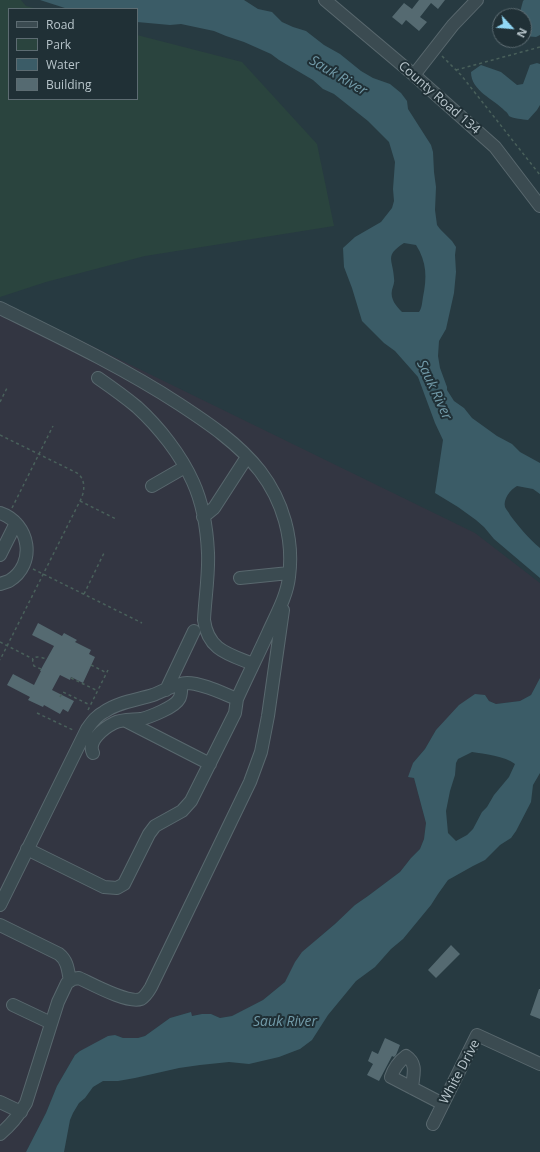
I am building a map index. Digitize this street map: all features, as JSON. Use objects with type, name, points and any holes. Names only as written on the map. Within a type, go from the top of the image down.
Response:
[{"type":"street","name":"County Road 134","points":[[326,0],[414,75],[494,147],[540,206]]},
{"type":"street","points":[[414,75],[453,24],[477,0]]},
{"type":"street","points":[[0,308],[130,374],[178,403],[215,428],[247,457],[261,473],[271,488],[285,518],[290,546],[290,573],[285,593],[268,716],[261,752],[250,782],[152,987],[147,995],[140,999],[133,1000],[124,998],[79,978],[73,979],[67,983],[50,1023],[29,1095],[21,1112],[0,1134]]},
{"type":"street","points":[[98,378],[128,400],[148,418],[165,438],[194,483],[202,508],[208,554],[204,620],[205,630],[210,640],[219,648],[253,664]]},
{"type":"street","points":[[203,517],[214,508],[247,457]]},
{"type":"street","points":[[152,486],[185,467]]},
{"type":"street","points":[[0,584],[9,581],[18,573],[24,563],[27,551],[26,539],[21,528],[5,512]]},
{"type":"street","points":[[0,555],[16,523]]},
{"type":"street","points":[[240,578],[290,573]]},
{"type":"street","points":[[28,850],[104,887],[117,888],[124,884],[149,834],[155,826],[182,811],[191,800],[235,713],[236,699],[285,593]]},
{"type":"street","points":[[166,690],[194,631]]},
{"type":"street","points":[[0,905],[87,729],[95,718],[105,711],[117,706],[187,683],[195,684],[236,699]]},
{"type":"street","points":[[93,753],[91,749],[98,736],[114,723],[125,720],[146,718],[171,707],[177,702],[181,695],[181,684]]},
{"type":"street","points":[[125,720],[210,764]]},
{"type":"street","points":[[0,925],[63,957],[67,966],[70,981]]},
{"type":"street","points":[[13,1005],[50,1023]]},
{"type":"street","name":"White Drive","points":[[432,1124],[477,1035],[540,1064]]},
{"type":"street","points":[[412,1088],[443,1104]]},
{"type":"street","points":[[0,1102],[21,1112]]},
{"type":"path","points":[[456,70],[540,47]]},
{"type":"path","points":[[434,49],[456,70],[540,175]]},
{"type":"path","points":[[0,402],[8,386]]},
{"type":"path","points":[[5,512],[39,454],[53,426]]},
{"type":"path","points":[[0,435],[80,475],[84,491],[0,660]]},
{"type":"path","points":[[80,501],[116,519]]},
{"type":"path","points":[[84,594],[104,553]]},
{"type":"path","points":[[29,567],[142,623]]},
{"type":"path","points":[[0,642],[33,659]]},
{"type":"path","points":[[33,659],[34,657],[39,656],[46,659]]},
{"type":"path","points":[[33,659],[34,666],[41,669]]},
{"type":"path","points":[[91,665],[107,673]]},
{"type":"path","points":[[71,678],[98,691]]},
{"type":"path","points":[[60,696],[63,692],[90,705]]},
{"type":"path","points":[[37,713],[77,732]]},
{"type":"shaded area","points":[[0,301],[475,533],[540,583],[540,678],[531,695],[520,701],[496,704],[489,701],[485,695],[436,730],[425,749],[413,763],[411,778],[414,778],[426,823],[424,839],[420,849],[400,872],[355,905],[314,942],[290,973],[285,982],[263,1000],[232,1016],[220,1018],[211,1014],[191,1016],[191,1012],[170,1018],[145,1036],[138,1038],[123,1038],[115,1035],[80,1051],[75,1055],[57,1086],[46,1113],[26,1152],[0,1152]]},
{"type":"green space","points":[[0,0],[21,0],[26,6],[34,8],[8,8],[8,100],[138,100],[138,35],[242,62],[317,144],[334,226],[145,256],[46,282],[0,297]]},
{"type":"water","name":"Sauk River","points":[[40,0],[244,0],[258,9],[272,12],[282,22],[306,31],[324,45],[340,54],[361,71],[373,78],[390,84],[401,93],[407,101],[408,109],[431,145],[433,152],[437,225],[456,247],[454,293],[446,329],[439,341],[438,356],[440,368],[447,390],[454,401],[464,408],[472,418],[497,436],[512,444],[520,452],[540,463],[540,494],[533,489],[517,486],[508,495],[505,501],[505,507],[517,524],[540,548],[540,578],[494,539],[476,520],[435,493],[443,440],[418,377],[395,351],[384,343],[362,321],[344,267],[343,248],[355,237],[381,222],[392,208],[394,201],[393,189],[395,162],[389,142],[368,121],[334,94],[323,89],[313,80],[271,54],[214,31],[181,24],[170,25],[138,22],[138,8],[65,8]],"holes":[[[404,243],[416,245],[420,251],[425,270],[425,283],[421,309],[419,312],[402,312],[396,305],[392,296],[394,281],[391,258],[394,251]]]},
{"type":"water","points":[[540,0],[540,35],[536,37],[532,37],[532,8],[521,8],[523,1]]},
{"type":"water","points":[[537,63],[540,64],[540,105],[528,120],[509,116],[507,112],[479,90],[472,79],[471,72],[481,65],[501,72],[517,85],[523,84],[530,65]]},
{"type":"water","name":"Sauk River","points":[[540,678],[540,773],[533,785],[531,802],[516,831],[511,838],[500,845],[485,860],[448,880],[431,905],[403,939],[391,949],[375,967],[356,981],[328,1015],[312,1040],[300,1049],[279,1057],[249,1064],[229,1062],[200,1065],[118,1081],[103,1081],[93,1087],[85,1098],[79,1103],[73,1113],[70,1120],[64,1152],[26,1152],[46,1113],[57,1086],[75,1055],[80,1051],[108,1036],[115,1035],[123,1038],[138,1038],[145,1036],[170,1018],[191,1012],[192,1016],[211,1014],[220,1018],[232,1016],[263,1000],[285,982],[302,952],[355,905],[400,872],[420,849],[424,839],[426,823],[414,778],[408,777],[413,763],[425,749],[436,730],[459,705],[475,694],[485,695],[489,701],[496,704],[520,701],[531,695]],"holes":[[[472,752],[500,757],[515,764],[509,777],[482,812],[473,829],[467,835],[456,841],[448,833],[446,811],[455,775],[456,763],[458,759]]]},
{"type":"building","points":[[419,0],[445,0],[438,9],[431,3],[420,17],[427,22],[419,31],[406,20],[402,25],[392,17],[404,3],[412,9]]},
{"type":"building","points":[[38,623],[62,636],[64,633],[77,640],[75,642],[91,650],[89,654],[95,657],[83,683],[71,677],[70,680],[60,675],[52,690],[74,701],[68,712],[63,709],[60,714],[44,705],[43,707],[28,700],[30,697],[7,685],[13,674],[34,685],[54,646],[32,635]]},
{"type":"building","points":[[451,945],[460,954],[436,978],[428,970]]},
{"type":"building","points":[[540,989],[540,1019],[530,1015]]},
{"type":"building","points":[[385,1038],[400,1045],[396,1055],[394,1057],[392,1056],[379,1081],[367,1075],[373,1064],[368,1061],[372,1051],[378,1054]]}]
